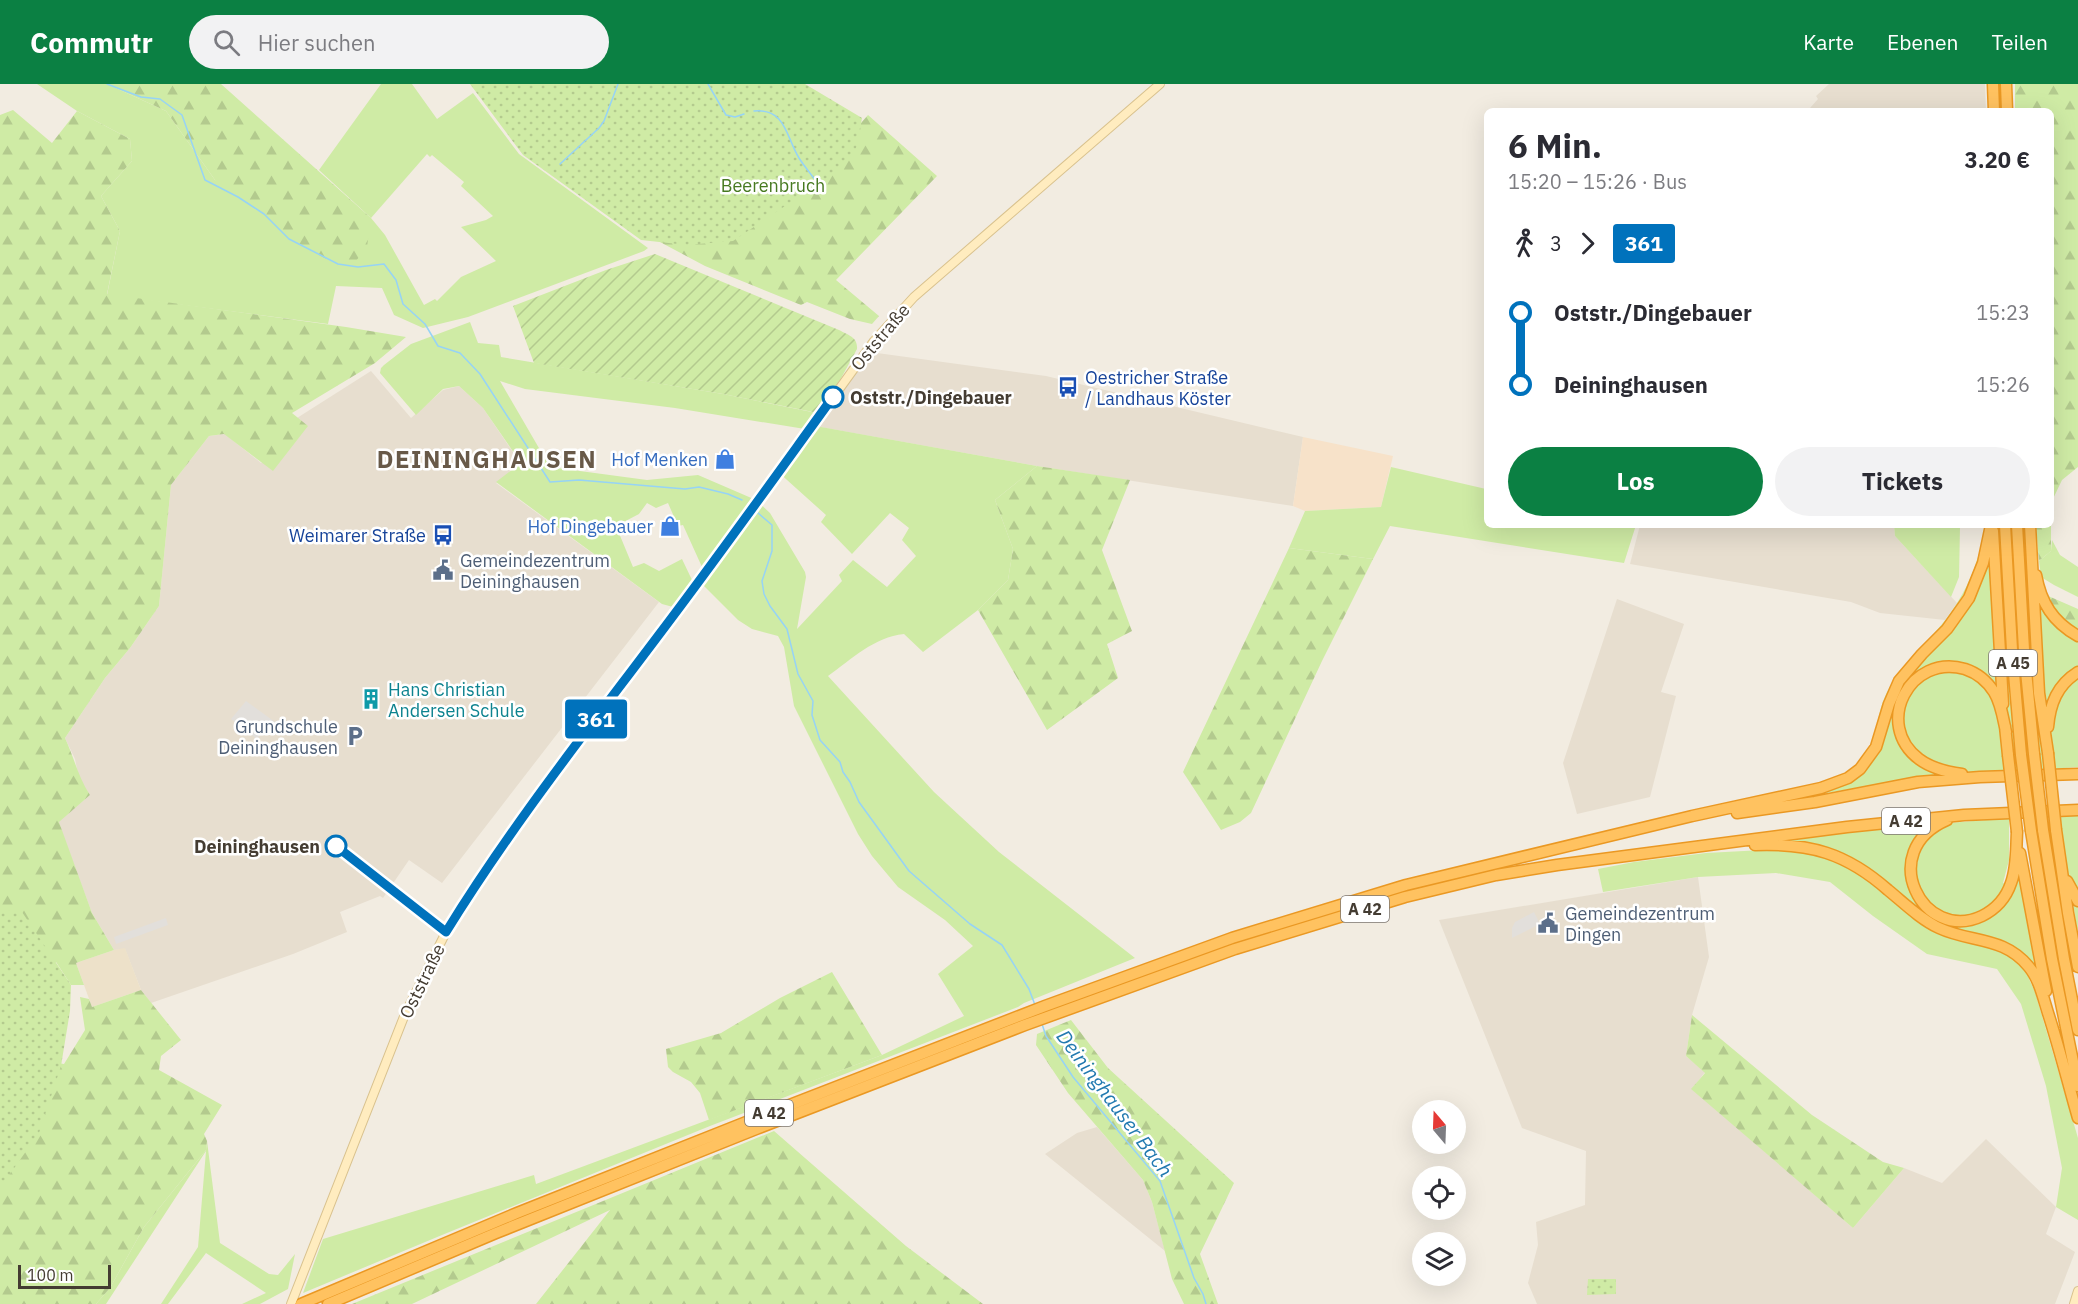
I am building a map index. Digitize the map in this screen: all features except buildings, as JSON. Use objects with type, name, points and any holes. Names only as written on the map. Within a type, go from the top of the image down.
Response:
[{"type":"highway","points":[[1993,84],[1994,106]]},
{"type":"highway","points":[[2006,84],[2007,105]]},
{"type":"highway","points":[[1992,528],[1990,552],[2017,832],[2058,1044],[2078,1118]]},
{"type":"highway","name":"A 45","points":[[2005,528],[2006,570],[2021,755],[2053,969],[2078,1086]]},
{"type":"highway","name":"A 45","points":[[2017,528],[2026,672],[2043,831],[2078,1030]]},
{"type":"highway","points":[[2030,528],[2039,693],[2060,860],[2078,967]]},
{"type":"highway","points":[[1618,834],[1821,788],[1848,778],[1860,769],[1876,747],[1889,704],[1899,681],[1959,614],[1990,552]]},
{"type":"highway","points":[[2032,552],[2042,598],[2053,618],[2078,636]]},
{"type":"highway","points":[[1980,777],[1947,772],[1921,760],[1912,753],[1905,744],[1898,722],[1899,710],[1908,688],[1915,680],[1935,669],[1947,667],[1970,670],[1988,684],[1995,693],[2006,732]]},
{"type":"highway","points":[[2047,749],[2052,702],[2063,684],[2078,672]]},
{"type":"highway","name":"A 42","points":[[301,1304],[528,1209],[1232,938],[1406,885],[1618,834],[1917,782],[1980,777],[2078,774]]},
{"type":"highway","name":"A 42","points":[[1047,1011],[1235,949],[1405,897],[1496,875],[1847,827],[1964,815],[2078,810]]},
{"type":"highway","points":[[1964,815],[1937,825],[1926,833],[1912,856],[1910,870],[1912,883],[1918,896],[1932,911],[1950,920],[1964,921],[1977,918],[1990,912],[2000,903],[2012,881],[2017,832]]},
{"type":"highway","points":[[1691,848],[1781,844],[1820,850],[1857,865],[1936,927],[2004,946],[2018,955],[2035,976],[2058,1044]]},
{"type":"highway","points":[[2060,860],[2067,881],[2078,901]]},
{"type":"highway","name":"A 42","points":[[328,1304],[496,1233],[1023,1020]]},
{"type":"main road","name":"Oststraße","points":[[291,1304],[405,1014],[446,932],[479,879],[530,807],[748,515],[874,340],[892,319],[914,297],[1112,128],[1160,84]]},
{"type":"main road","points":[[2074,1304],[2078,1291]]},
{"type":"shaded area","points":[[1829,84],[1985,84],[1986,108],[1810,108],[1818,99],[1816,96]]},
{"type":"shaded area","points":[[877,353],[1046,376],[1303,437],[1293,506],[1037,466],[809,425],[839,382]]},
{"type":"shaded area","points":[[371,371],[411,418],[443,390],[459,386],[483,408],[521,464],[496,483],[659,602],[442,883],[409,860],[383,898],[380,896],[340,912],[347,932],[293,954],[151,1003],[141,990],[125,949],[114,950],[92,913],[58,822],[90,795],[79,779],[75,759],[65,738],[105,678],[130,648],[159,606],[171,485],[209,436],[225,434],[261,463],[307,426],[297,418]]},
{"type":"shaded area","points":[[1303,437],[1393,456],[1381,507],[1305,511],[1293,506]]},
{"type":"shaded area","points":[[1639,528],[1894,528],[1895,536],[1957,603],[1945,620],[1880,613],[1851,602],[1630,564]]},
{"type":"shaded area","points":[[1617,599],[1684,624],[1661,692],[1676,696],[1650,797],[1577,814],[1563,763]]},
{"type":"shaded area","points":[[246,701],[279,725],[273,732],[266,727],[257,739],[231,719]]},
{"type":"shaded area","points":[[1698,877],[1709,957],[1692,1015],[1686,1056],[1705,1072],[1692,1089],[1853,1228],[1904,1168],[1942,1183],[1986,1139],[2056,1207],[2046,1234],[2075,1252],[2055,1304],[1537,1304],[1528,1283],[1538,1245],[1536,1222],[1585,1205],[1586,1151],[1522,1128],[1439,920]]},
{"type":"shaded area","points":[[1534,912],[1540,924],[1512,938],[1512,928],[1515,922]]},
{"type":"shaded area","points":[[166,918],[168,925],[116,944],[114,937]]},
{"type":"shaded area","points":[[125,948],[141,990],[92,1007],[76,963]]},
{"type":"shaded area","points":[[1097,1127],[1143,1180],[1152,1202],[1165,1251],[1045,1154],[1077,1133]]},
{"type":"green space","points":[[37,84],[107,84],[166,111],[215,180],[371,218],[319,170],[381,84],[412,84],[437,119],[473,93],[519,154],[648,248],[468,317],[423,328],[394,315],[382,288],[336,286],[328,324],[107,295],[120,231],[101,196],[132,161],[130,139],[77,111]],"holes":[[[427,154],[430,157],[432,155],[464,182],[461,186],[493,216],[461,227],[496,261],[461,277],[437,301],[435,299],[424,305],[385,235],[371,218]]]},
{"type":"green space","points":[[107,84],[221,84],[371,218],[367,247],[348,271],[269,227],[215,180],[166,111]]},
{"type":"green space","name":"Beerenbruch","points":[[470,84],[805,84],[862,118],[854,152],[840,169],[733,241],[687,245],[641,240],[523,155]]},
{"type":"green space","points":[[803,84],[861,123],[868,115],[937,176],[836,280],[879,316],[872,324],[850,319],[807,302],[801,305],[705,266],[645,234]]},
{"type":"green space","points":[[2015,84],[2078,84],[2078,467],[2062,480],[2054,497],[2054,108],[2015,108]]},
{"type":"green space","points":[[13,110],[52,143],[77,111],[130,139],[132,161],[101,196],[120,231],[107,294],[406,337],[375,363],[292,413],[308,426],[273,471],[224,434],[209,436],[171,485],[159,606],[130,648],[105,678],[65,738],[90,795],[59,822],[92,913],[114,950],[76,963],[84,985],[71,985],[56,962],[0,1035],[0,115]]},
{"type":"green space","points":[[655,254],[839,330],[854,339],[857,349],[839,382],[818,413],[723,394],[534,363],[513,306],[606,270]]},
{"type":"green space","points":[[470,322],[478,343],[499,345],[501,357],[723,394],[817,413],[810,425],[1037,466],[995,500],[1013,549],[1008,580],[978,610],[923,652],[904,634],[893,636],[873,644],[828,676],[934,792],[999,852],[1135,958],[1018,1007],[710,1126],[303,1293],[323,1239],[534,1175],[536,1184],[882,1055],[964,1016],[938,974],[973,946],[945,920],[898,887],[872,856],[858,834],[794,706],[784,647],[778,636],[752,629],[738,620],[695,577],[702,567],[683,525],[678,526],[668,503],[656,508],[647,503],[639,514],[616,526],[633,567],[644,563],[659,571],[682,559],[692,580],[673,607],[662,604],[496,482],[521,463],[483,408],[459,386],[443,389],[416,415],[380,373],[384,365],[411,344]],"holes":[[[500,381],[525,389],[675,408],[805,429],[777,471],[826,515],[821,522],[852,554],[890,513],[909,528],[902,540],[916,556],[887,587],[853,560],[839,575],[842,581],[797,629],[805,572],[770,513],[756,500],[698,475],[647,480],[550,467]]]},
{"type":"green space","points":[[1037,466],[1130,480],[1102,550],[1132,631],[1107,644],[1118,678],[1047,730],[978,610],[1008,580],[1013,549],[995,500]]},
{"type":"green space","points":[[1391,467],[1484,489],[1484,528],[1635,528],[1624,563],[1390,526],[1373,559],[1289,548],[1305,511],[1381,507]]},
{"type":"green space","points":[[1894,528],[1960,528],[1959,577],[1951,597],[1895,536]]},
{"type":"green space","points":[[2036,528],[2051,528],[2051,551],[2039,561]]},
{"type":"green space","points":[[2052,540],[2060,555],[2078,567],[2078,597],[2041,577],[2039,561],[2051,551]]},
{"type":"green space","points":[[1289,548],[1373,559],[1322,661],[1251,813],[1240,822],[1221,830],[1183,772]]},
{"type":"green space","points":[[1980,550],[2039,596],[2078,640],[2078,767],[1907,779],[1781,801],[1835,779],[1854,767],[1867,753],[1876,730],[1881,706],[1890,687],[1957,603],[1970,578]]},
{"type":"green space","points":[[2046,595],[2078,609],[2078,629],[2059,615]]},
{"type":"green space","points":[[2060,815],[2078,816],[2078,934],[2061,829]]},
{"type":"green space","points":[[2009,818],[2009,860],[2003,883],[2015,887],[2020,873],[2039,975],[2029,979],[2035,992],[2078,1138],[2078,1220],[2056,1207],[2062,1168],[2046,1086],[2021,1004],[1997,969],[1927,954],[1830,882],[1776,873],[1698,877],[1603,892],[1598,869],[1706,853],[1763,850],[1801,852],[1814,844],[1771,840]]},
{"type":"green space","points":[[0,910],[22,912],[71,985],[70,1011],[61,1066],[39,1133],[0,1188]]},
{"type":"green space","points":[[832,972],[882,1055],[709,1120],[700,1093],[691,1082],[668,1067],[666,1049],[721,1033],[780,998]]},
{"type":"green space","points":[[141,990],[181,1040],[161,1056],[159,1070],[222,1105],[204,1134],[207,1141],[206,1150],[144,1227],[110,1288],[96,1304],[0,1304],[0,1054],[64,1064],[85,1030],[80,997],[89,999],[92,1007]]},
{"type":"green space","points":[[1692,1015],[1812,1115],[1883,1162],[1904,1168],[1853,1228],[1691,1089],[1705,1073],[1686,1056]]},
{"type":"green space","points":[[1071,1020],[1108,1068],[1234,1183],[1200,1254],[1218,1304],[1184,1304],[1172,1279],[1152,1202],[1143,1180],[1068,1093],[1036,1045],[1037,1034]]},
{"type":"green space","points":[[774,1131],[906,1246],[983,1304],[536,1304],[610,1210],[412,1304],[352,1304]]},
{"type":"green space","points":[[207,1141],[220,1243],[269,1274],[278,1275],[295,1254],[288,1289],[260,1304],[242,1304],[266,1293],[206,1253],[168,1304],[161,1304],[198,1247],[206,1151],[106,1304],[96,1304],[110,1288],[144,1227],[206,1150]]},
{"type":"green space","points":[[1588,1279],[1616,1279],[1616,1294],[1587,1295]]},
{"type":"waterway","name":"Deininghauser Bach","points":[[107,84],[141,97],[160,99],[182,115],[205,180],[264,214],[289,239],[338,264],[358,267],[384,264],[396,280],[403,304],[425,324],[438,346],[460,353],[480,374],[550,482],[579,480],[685,489],[699,487],[742,500]]},
{"type":"waterway","name":"Beerenbruch","points":[[560,164],[599,128],[604,121],[618,84]]},
{"type":"waterway","points":[[708,84],[726,115],[735,117],[744,114]]},
{"type":"waterway","points":[[754,111],[765,111],[779,119],[799,158],[816,181]]},
{"type":"waterway","name":"Deininghauser Bach","points":[[758,513],[772,525],[772,551],[762,581],[764,594],[787,629],[798,674],[813,701],[812,715],[820,740],[840,762],[859,802],[909,871],[970,924],[1002,945],[1029,989],[1035,1005]]},
{"type":"waterway","name":"Deininghauser Bach","points":[[1042,1024],[1046,1036],[1073,1077],[1160,1181],[1194,1278],[1206,1304]]},
{"type":"bus line","name":"361","points":[[336,846],[446,932],[496,854],[833,397]]},
{"type":"place","name":"Oestricher Straße / Landhaus Köster","points":[[1068,387]]},
{"type":"place","name":"Oststr./Dingebauer","points":[[833,397]]},
{"type":"place","name":"Hof Menken","points":[[725,459]]},
{"type":"place","name":"Hof Dingebauer","points":[[670,526]]},
{"type":"place","name":"Weimarer Straße","points":[[443,535]]},
{"type":"place","name":"Gemeindezentrum Deininghausen","points":[[443,570]]},
{"type":"place","name":"Hans Christian Andersen Schule","points":[[371,699]]},
{"type":"place","name":"Grundschule Deininghausen","points":[[355,736]]},
{"type":"place","name":"Deininghausen","points":[[336,846]]},
{"type":"place","name":"Gemeindezentrum Dingen","points":[[1548,923]]},
{"type":"district","name":"DEININGHAUSEN","points":[[487,459]]}]
